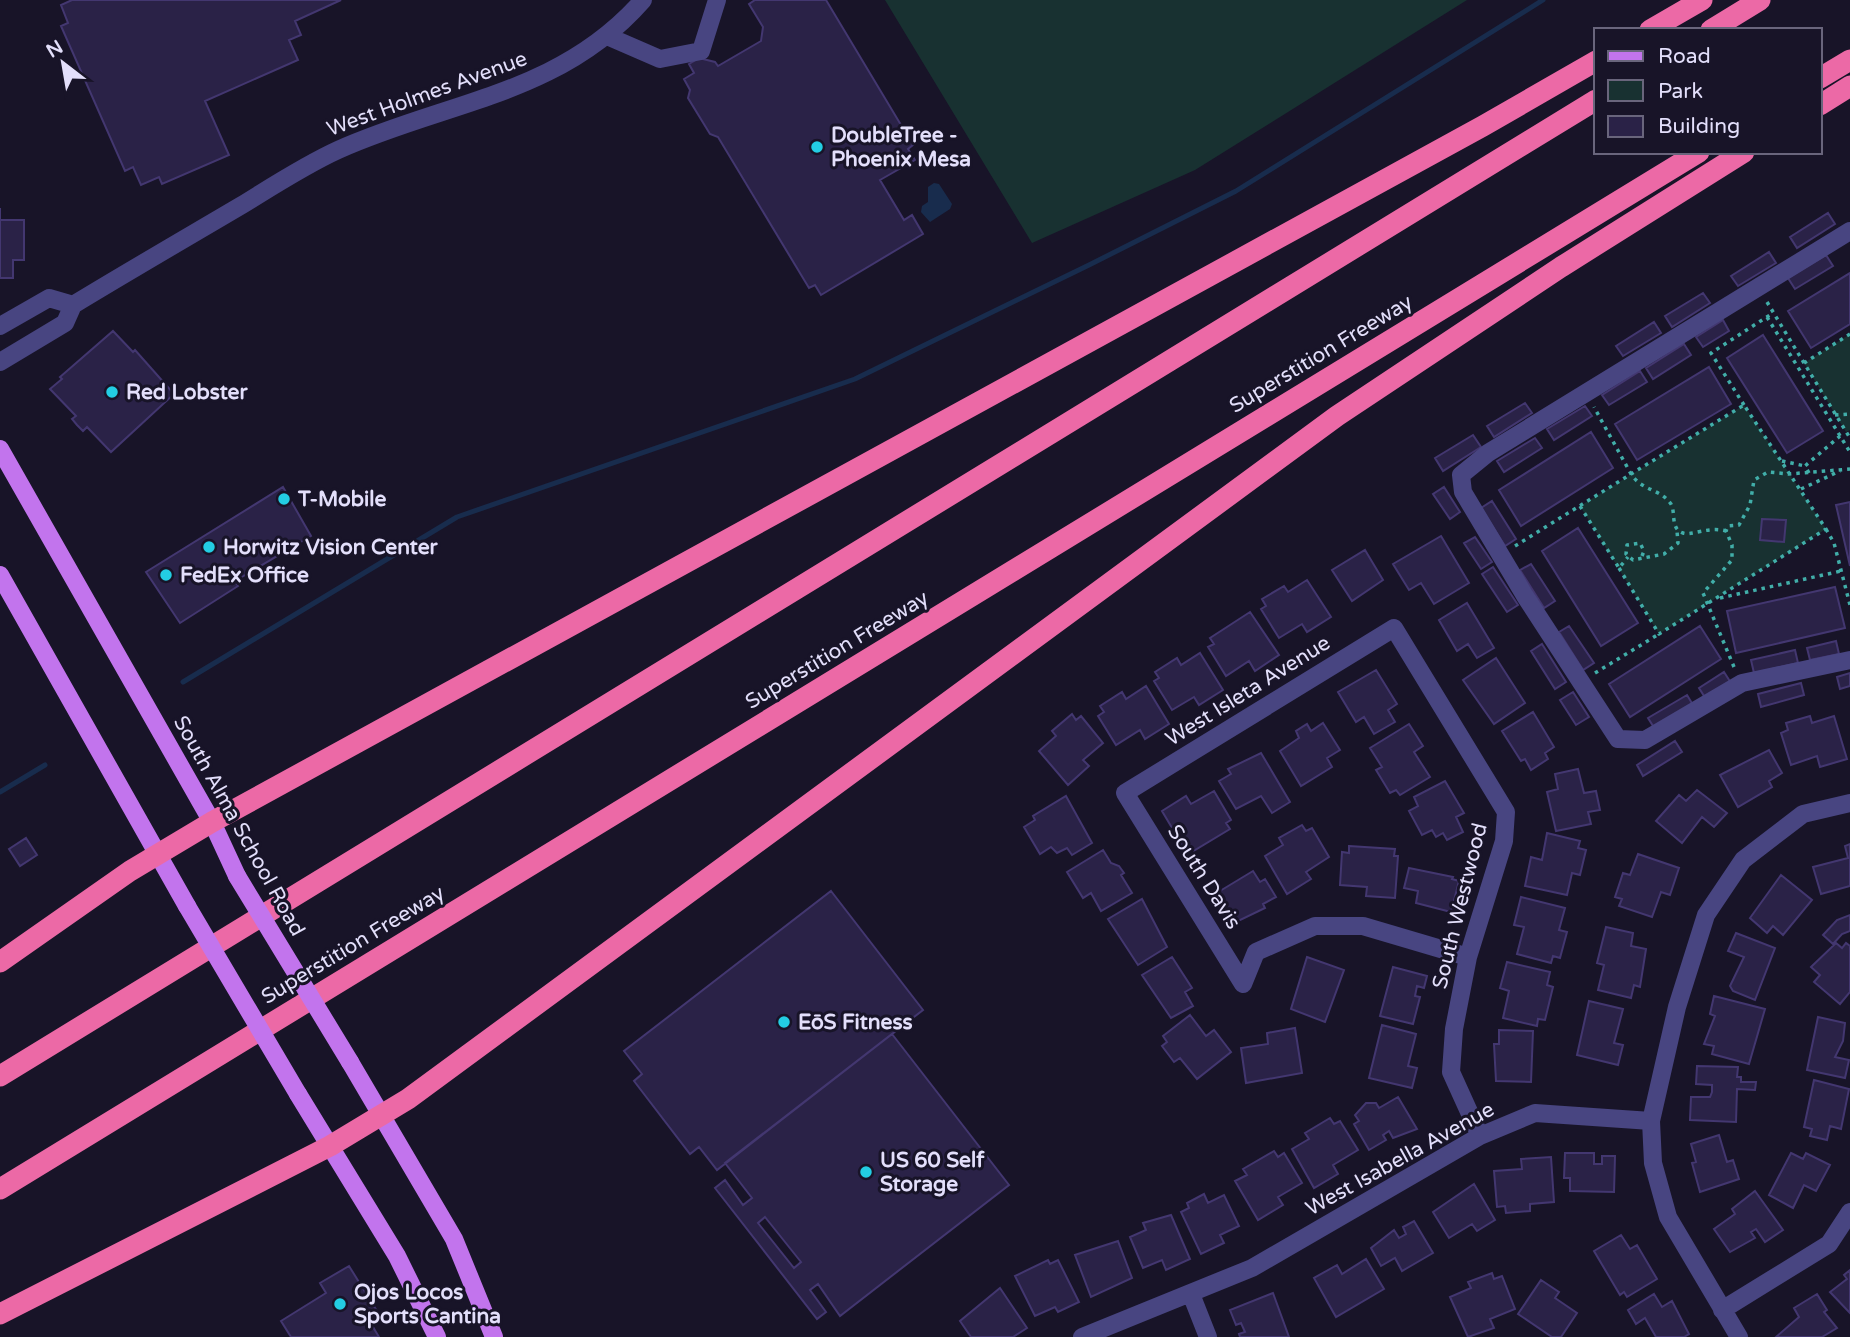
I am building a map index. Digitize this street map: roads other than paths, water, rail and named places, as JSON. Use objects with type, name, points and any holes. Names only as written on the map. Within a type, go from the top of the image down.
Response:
[{"type":"highway","points":[[1653,28],[1702,0]]},
{"type":"highway","points":[[1714,28],[1760,0]]},
{"type":"highway","points":[[1822,77],[1850,60]]},
{"type":"highway","points":[[0,962],[130,871],[212,822],[1471,133],[1594,62]]},
{"type":"highway","points":[[1822,104],[1850,86]]},
{"type":"highway","points":[[0,1076],[1594,101]]},
{"type":"highway","name":"Superstition Freeway","points":[[0,1189],[1696,154]]},
{"type":"highway","points":[[0,1314],[330,1146],[382,1112],[408,1099],[1338,416],[1561,267],[1741,154]]},
{"type":"main road","name":"South Alma School Road","points":[[0,449],[212,822],[237,876],[382,1112],[454,1239],[494,1337]]},
{"type":"main road","points":[[0,575],[187,906],[397,1256],[437,1337]]},
{"type":"street","name":"West Holmes Avenue","points":[[0,362],[65,323],[73,304],[336,150],[515,89],[568,64],[607,36],[643,0]]},
{"type":"street","points":[[607,36],[660,59],[701,51],[717,0]]},
{"type":"street","points":[[1850,231],[1488,453],[1461,475],[1463,492],[1618,739],[1645,740],[1742,683],[1850,660]]},
{"type":"street","points":[[0,326],[49,298],[73,304]]},
{"type":"street","name":"West Isleta Avenue","points":[[1125,793],[1394,628]]},
{"type":"street","name":"South Westwood","points":[[1394,628],[1506,812],[1504,841],[1468,957],[1454,1029],[1451,1072],[1480,1136]]},
{"type":"street","name":"South Davis","points":[[1125,793],[1243,984],[1256,952],[1315,926],[1363,926],[1468,957]]},
{"type":"street","points":[[1739,1337],[1668,1217],[1653,1163],[1651,1121],[1677,1007],[1706,915],[1743,860],[1803,814],[1850,803]]},
{"type":"street","name":"West Isabella Avenue","points":[[1082,1337],[1252,1268],[1480,1136],[1535,1114],[1651,1121]]},
{"type":"street","points":[[1722,1310],[1829,1244],[1850,1212]]},
{"type":"street","points":[[1191,1294],[1208,1337]]},
{"type":"water","points":[[934,183],[939,184],[952,204],[950,209],[930,222],[921,212],[922,206],[928,202],[928,187]]},
{"type":"waterway","points":[[183,682],[457,517],[855,379],[1089,265],[1236,191],[1543,0]]},
{"type":"waterway","points":[[0,792],[45,765]]},
{"type":"place","name":"DoubleTree - Phoenix Mesa","points":[[817,147]]},
{"type":"place","name":"Red Lobster","points":[[112,392]]},
{"type":"place","name":"T-Mobile","points":[[284,499]]},
{"type":"place","name":"Horwitz Vision Center","points":[[209,547]]},
{"type":"place","name":"FedEx Office","points":[[166,575]]},
{"type":"place","name":"EōS Fitness","points":[[784,1022]]},
{"type":"place","name":"US 60 Self Storage","points":[[866,1172]]},
{"type":"place","name":"Ojos Locos Sports Cantina","points":[[340,1304]]}]
